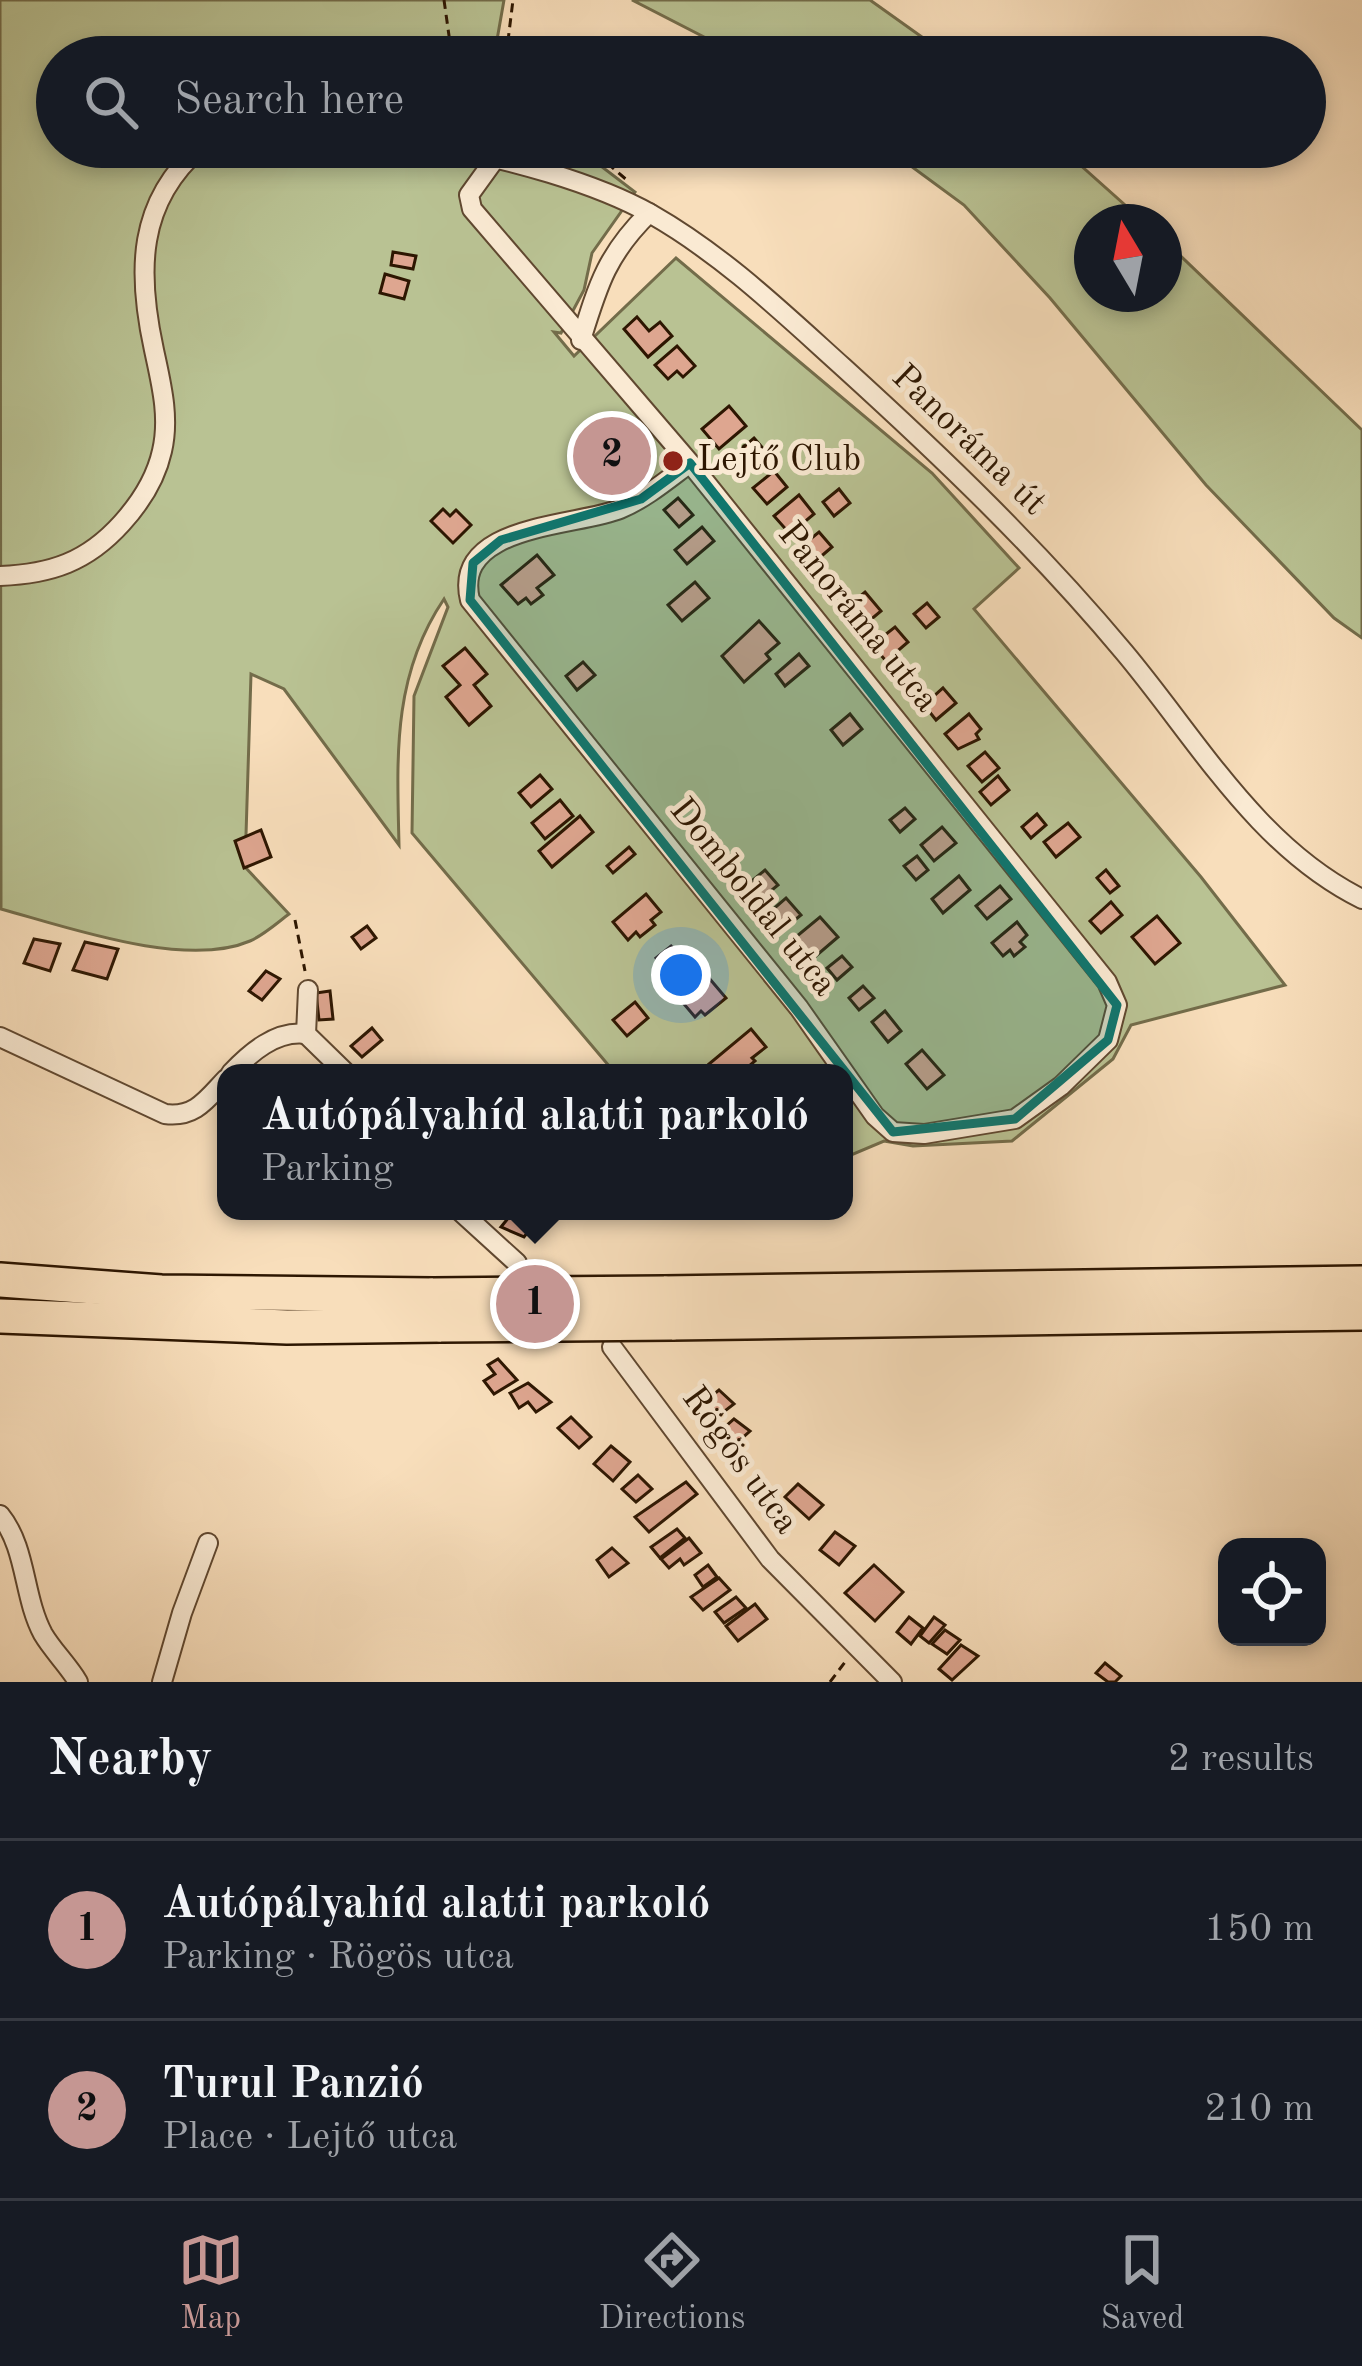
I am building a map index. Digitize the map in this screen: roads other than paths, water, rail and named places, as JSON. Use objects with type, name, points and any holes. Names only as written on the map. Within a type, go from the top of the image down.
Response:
[{"type":"highway","points":[[0,1280],[437,1310],[1362,1312]]},
{"type":"highway","points":[[668,1308],[1362,1283]]},
{"type":"highway","points":[[0,1316],[287,1327],[437,1310]]},
{"type":"street","points":[[0,576],[59,569],[86,556],[135,508],[154,477],[165,422],[149,328],[145,253],[161,190],[177,168]]},
{"type":"street","name":"Panoráma utca","points":[[488,168],[469,195],[472,209],[690,463],[1107,982],[1117,1005]]},
{"type":"street","name":"Panoráma út","points":[[529,168],[649,213],[752,284],[985,499],[1099,622],[1262,826],[1297,858],[1362,898]]},
{"type":"street","points":[[581,340],[599,282],[620,241],[649,213]]},
{"type":"street","name":"Domboldal utca","points":[[690,463],[641,499],[615,511],[534,527],[501,540],[473,563],[466,583],[470,600],[799,1008],[838,1064]]},
{"type":"street","points":[[306,1034],[308,990]]},
{"type":"street","name":"Domboldal utca","points":[[853,1086],[874,1116],[893,1132],[924,1134],[1015,1119],[1061,1086],[1108,1040],[1117,1005]]},
{"type":"street","points":[[243,1064],[269,1042],[284,1035],[306,1034],[337,1064]]},
{"type":"street","points":[[0,1037],[165,1114],[195,1112],[217,1089]]},
{"type":"street","points":[[470,1220],[517,1263]]},
{"type":"street","name":"Rögös utca","points":[[611,1347],[667,1416],[737,1517],[818,1611],[892,1682]]},
{"type":"street","points":[[0,1515],[16,1545],[27,1593],[44,1635],[78,1682]]},
{"type":"street","points":[[162,1682],[208,1543]]},
{"type":"place","name":"Turul Panzió","points":[[612,456]]},
{"type":"place","name":"Lejtő Club","points":[[673,461]]},
{"type":"place","name":"Autópályahíd alatti parkoló","points":[[535,1304]]}]
